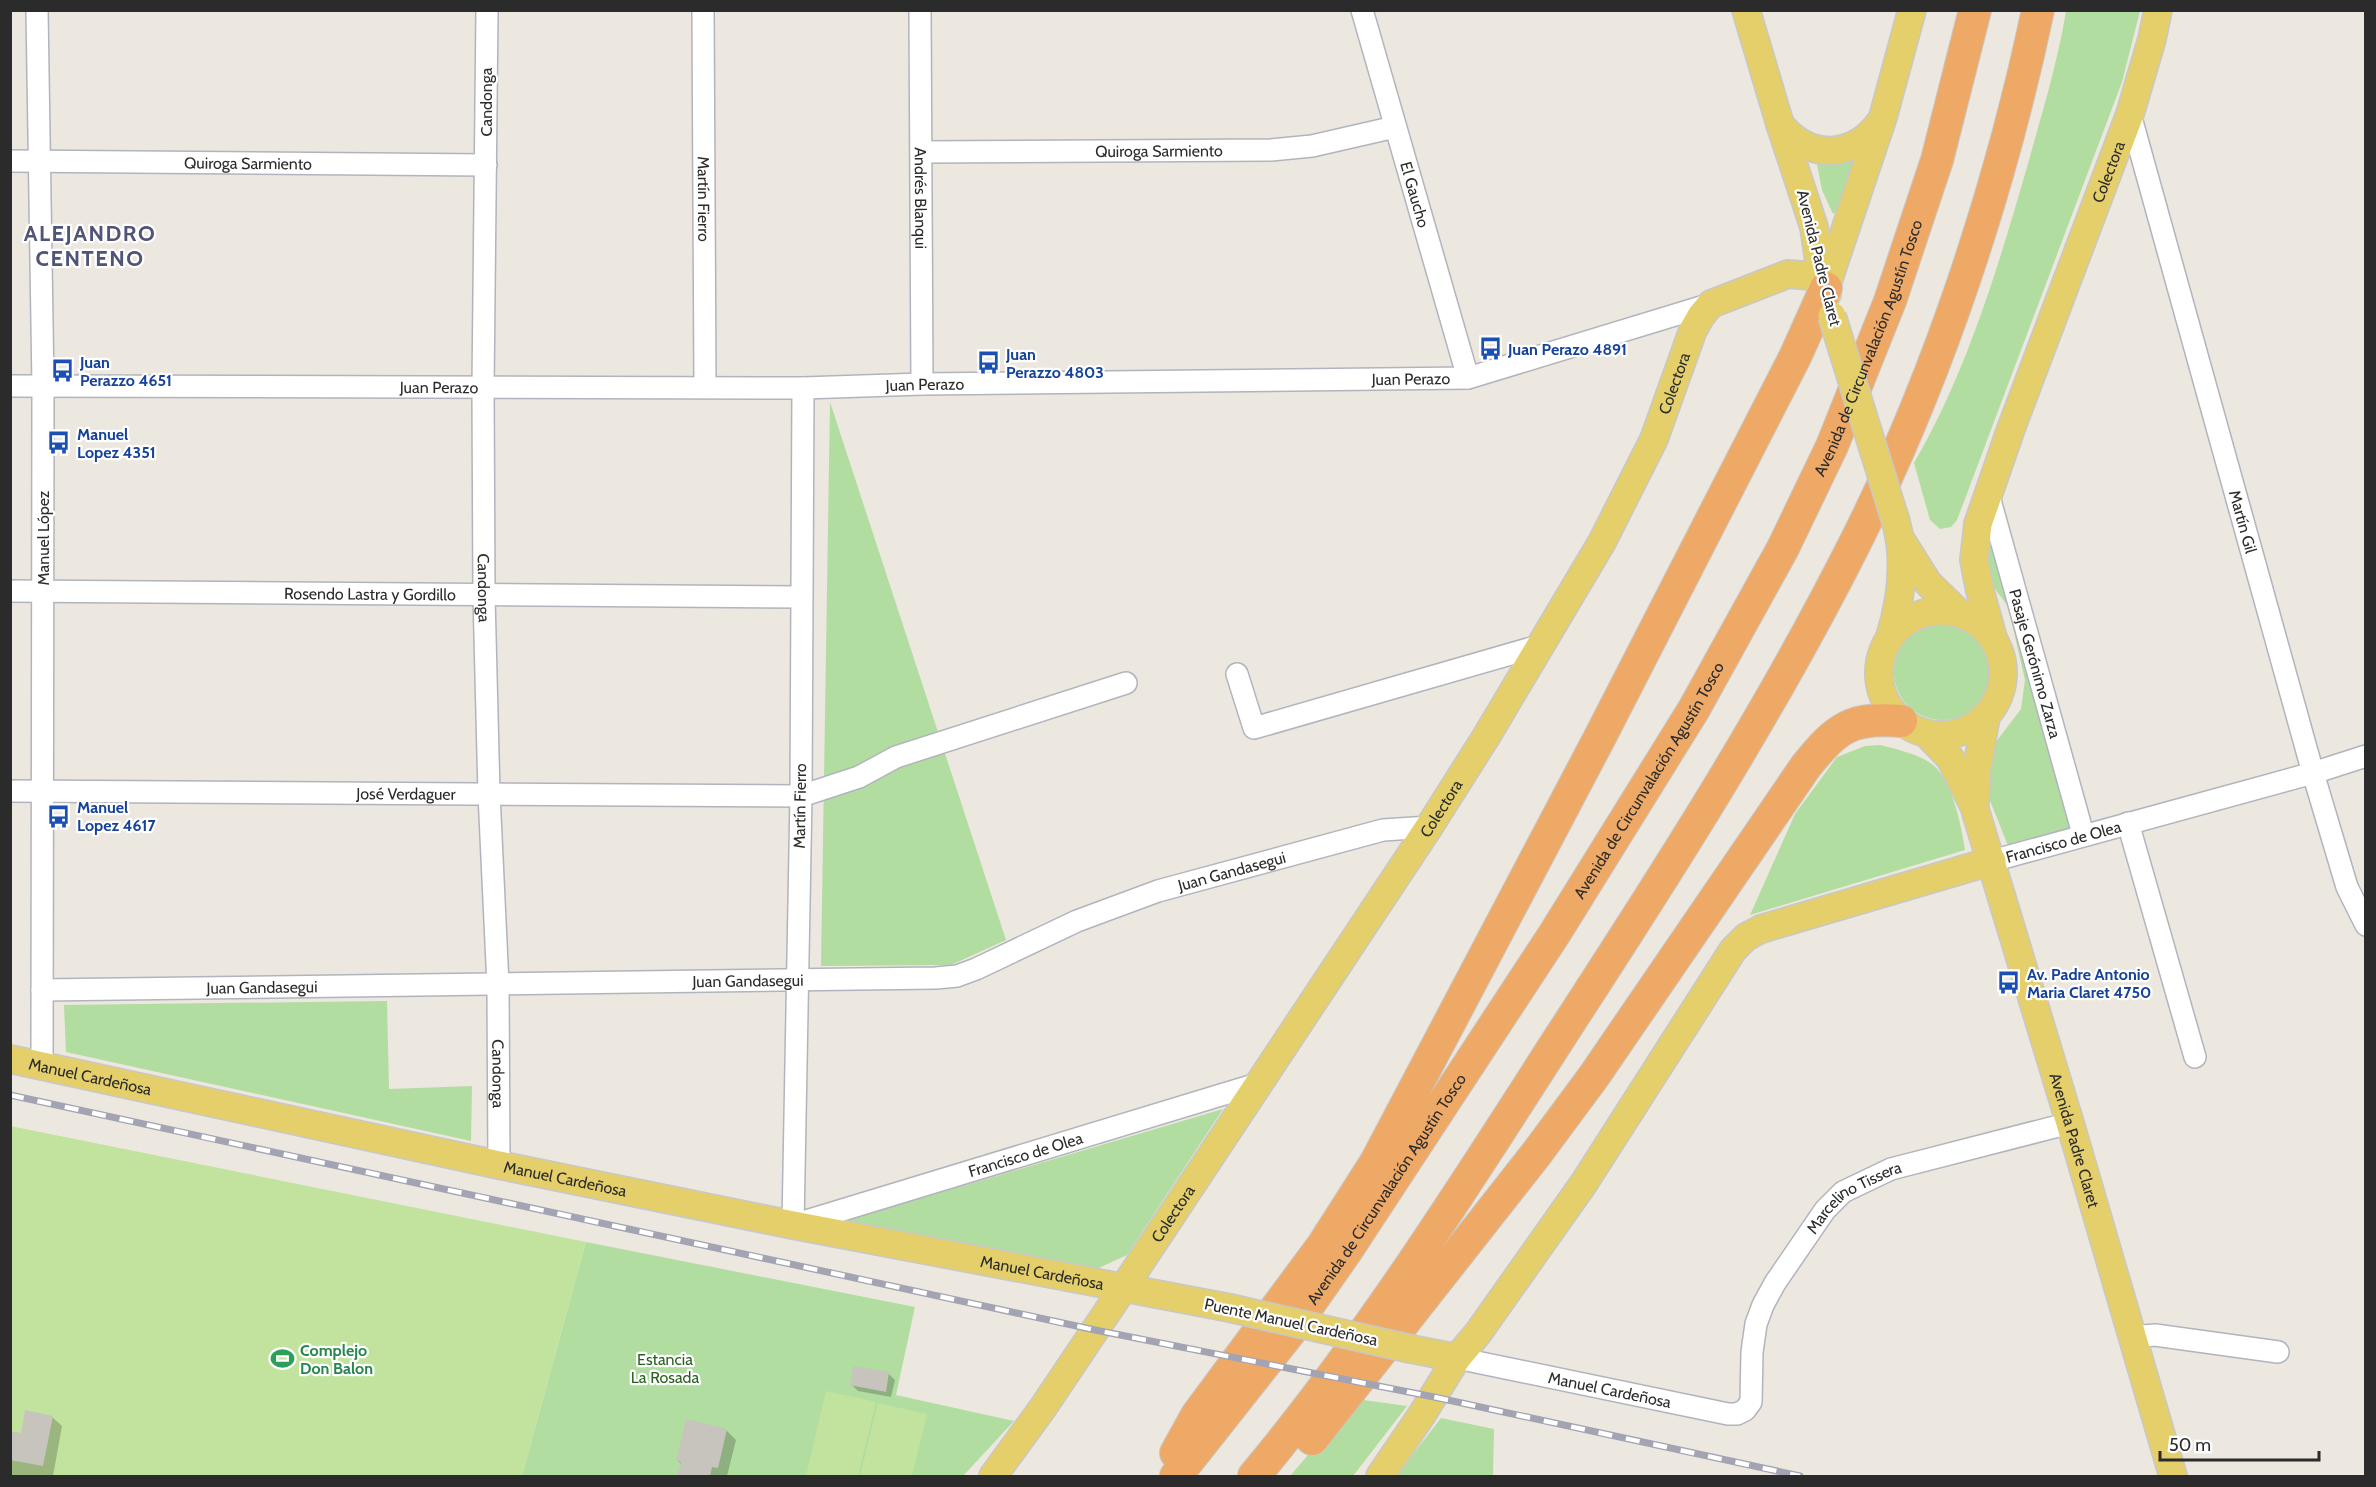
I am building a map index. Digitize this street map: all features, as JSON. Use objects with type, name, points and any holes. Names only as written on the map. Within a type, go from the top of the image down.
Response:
[{"type":"highway","name":"Avenida de Circunvalación Agustín Tosco","points":[[1176,1476],[1302,1315],[1548,943],[1694,709],[1783,548],[1832,446],[1890,300],[1937,160],[1975,10]]},
{"type":"highway","points":[[1254,1476],[1358,1342],[1507,1120],[1690,835],[1748,739],[1821,609],[1857,539],[1948,323],[2003,155],[2020,93],[2038,10]]},
{"type":"highway","points":[[1163,1476],[1197,1415],[1316,1254],[1376,1162],[1605,726],[1795,357],[1828,313]]},
{"type":"highway","points":[[1795,357],[1809,343],[1828,313]]},
{"type":"highway","points":[[1272,1476],[1305,1448],[1538,1153],[1594,1076],[1806,766],[1832,737],[1850,725],[1870,720],[1914,728]]},
{"type":"main road","name":"Avenida Padre Claret","points":[[1746,10],[1814,227],[1828,313],[1898,531],[1928,583],[1960,614]]},
{"type":"main road","points":[[1828,313],[1912,10]]},
{"type":"main road","name":"Colectora","points":[[1993,638],[1980,591],[1974,551],[1978,524],[2130,114],[2158,10]]},
{"type":"main road","points":[[1780,124],[1787,133],[1803,144],[1819,150],[1835,151],[1854,146],[1862,141],[1870,135],[1883,117]]},
{"type":"main road","name":"Juan Perazo","points":[[1711,304],[1788,274],[1812,276],[1828,313]]},
{"type":"main road","name":"Colectora","points":[[993,1476],[1071,1366],[1429,827],[1542,645],[1602,542],[1634,481],[1654,439],[1693,330],[1711,304]]},
{"type":"main road","name":"Avenida Padre Claret","points":[[1890,637],[1898,606],[1898,531]]},
{"type":"main road","points":[[1945,611],[1960,614],[1983,627],[1993,638],[2004,665],[2004,680],[2000,694],[1986,717],[1964,732],[1952,735],[1914,728],[1886,703],[1879,680],[1879,665],[1890,637],[1898,628],[1920,615],[1945,611]]},
{"type":"main road","name":"Avenida Padre Claret","points":[[1974,806],[1977,768],[1986,717]]},
{"type":"main road","name":"Avenida Padre Claret","points":[[1914,728],[1950,758],[1974,806],[2173,1476]]},
{"type":"main road","name":"Francisco de Olea","points":[[1457,1358],[1478,1333],[1584,1183],[1733,950],[1746,937],[1761,929],[1992,861]]},
{"type":"main road","name":"Manuel Cardeñosa","points":[[10,1059],[500,1165],[793,1225],[1124,1287]]},
{"type":"main road","name":"Puente Manuel Cardeñosa","points":[[1124,1287],[1457,1358]]},
{"type":"main road","points":[[1380,1476],[1422,1416],[1457,1358]]},
{"type":"street","name":"Manuel López","points":[[36,10],[43,386],[42,1065]]},
{"type":"street","name":"Candonga","points":[[487,10],[483,388],[484,596],[489,794],[498,985],[500,1165]]},
{"type":"street","name":"Martín Fierro","points":[[702,10],[705,387]]},
{"type":"street","name":"Andrés Blanqui","points":[[920,10],[922,384]]},
{"type":"street","name":"El Gaucho","points":[[1362,10],[1468,378]]},
{"type":"street","name":"Martín Gil","points":[[2130,114],[2313,773],[2347,887],[2366,925]]},
{"type":"street","name":"Quiroga Sarmiento","points":[[921,152],[1271,150],[1312,147],[1395,127]]},
{"type":"street","name":"Quiroga Sarmiento","points":[[10,161],[486,165]]},
{"type":"street","name":"Juan Perazo","points":[[10,386],[803,388],[922,384],[1468,378],[1711,304]]},
{"type":"street","name":"Martín Fierro","points":[[793,1225],[801,796],[803,388]]},
{"type":"street","name":"Pasaje Gerónimo Zarza","points":[[1988,493],[2083,834]]},
{"type":"street","name":"Rosendo Lastra y Gordillo","points":[[10,591],[801,597]]},
{"type":"street","points":[[1237,674],[1254,728],[1542,645]]},
{"type":"street","name":"José Verdaguer","points":[[10,791],[801,796],[859,777],[896,757],[1126,683]]},
{"type":"street","name":"Francisco de Olea","points":[[1992,861],[2083,834],[2313,773],[2366,756]]},
{"type":"street","points":[[2128,823],[2194,1058]]},
{"type":"street","name":"Juan Gandasegui","points":[[42,990],[936,978],[976,969],[1086,917],[1158,891],[1383,830],[1429,827]]},
{"type":"street","name":"Francisco de Olea","points":[[793,1225],[1257,1084]]},
{"type":"street","name":"Marcelino Tissera","points":[[1752,1393],[1752,1353],[1756,1324],[1763,1305],[1775,1283],[1825,1210],[1843,1192],[1891,1169],[2070,1123]]},
{"type":"street","points":[[2132,1337],[2155,1335],[2278,1352]]},
{"type":"street","name":"Manuel Cardeñosa","points":[[1457,1358],[1728,1414],[1744,1410],[1751,1402],[1752,1393]]},
{"type":"green space","points":[[2066,11],[2140,11],[2122,82],[1957,520],[1951,527],[1940,529],[1930,520],[1914,463],[1949,395],[1991,285],[2048,93]]},
{"type":"green space","points":[[1851,158],[1856,162],[1837,211],[1833,214],[1822,190],[1816,159]]},
{"type":"green space","points":[[830,402],[1006,940],[951,965],[821,966]]},
{"type":"green space","points":[[1990,540],[2072,830],[2009,848],[1984,786],[1992,747],[2021,709],[2025,680],[2008,606],[1991,584],[1987,562]]},
{"type":"green space","points":[[1942,624],[1960,628],[1976,638],[1986,654],[1990,672],[1986,690],[1976,706],[1960,716],[1942,720],[1924,716],[1908,706],[1898,690],[1894,672],[1898,654],[1908,638],[1924,628]]},
{"type":"green space","points":[[1880,745],[1917,756],[1937,769],[1944,778],[1954,802],[1965,850],[1750,915],[1795,814],[1837,757],[1865,746]]},
{"type":"green space","points":[[387,1001],[389,1089],[472,1086],[471,1141],[66,1052],[64,1005]]},
{"type":"green space","points":[[1223,1109],[1127,1255],[1092,1271],[841,1222]]},
{"type":"green space","name":"Complejo Don Balon","points":[[10,1126],[586,1242],[522,1476],[11,1476]]},
{"type":"green space","name":"Estancia La Rosada","points":[[586,1242],[915,1307],[896,1395],[1014,1421],[963,1476],[522,1476]]},
{"type":"green space","points":[[826,1391],[876,1402],[858,1476],[806,1476]]},
{"type":"green space","points":[[1356,1399],[1407,1406],[1353,1476],[1290,1476]]},
{"type":"green space","points":[[878,1403],[927,1414],[912,1476],[860,1476]]},
{"type":"green space","points":[[1441,1418],[1494,1429],[1493,1476],[1396,1476]]},
{"type":"building","points":[[853,1366],[889,1372],[886,1392],[850,1385]]},
{"type":"building","points":[[25,1410],[53,1416],[43,1466],[10,1460],[10,1431],[21,1433]]},
{"type":"building","points":[[686,1419],[727,1429],[718,1468],[712,1467],[710,1476],[677,1476],[681,1462],[676,1461]]},
{"type":"railway","points":[[10,1095],[1095,1330],[1434,1397],[1800,1476]]},
{"type":"place","name":"Juan Perazo 4891","points":[[1490,349]]},
{"type":"place","name":"Juan Perazzo 4803","points":[[988,363]]},
{"type":"place","name":"Juan Perazzo 4651","points":[[62,371]]},
{"type":"place","name":"Manuel Lopez 4351","points":[[59,443]]},
{"type":"place","name":"Manuel Lopez 4617","points":[[59,816]]},
{"type":"place","name":"Av. Padre Antonio Maria Claret 4750","points":[[2009,983]]},
{"type":"place","name":"Complejo Don Balon","points":[[282,1359]]},
{"type":"district","name":"ALEJANDRO CENTENO","points":[[90,246]]}]
